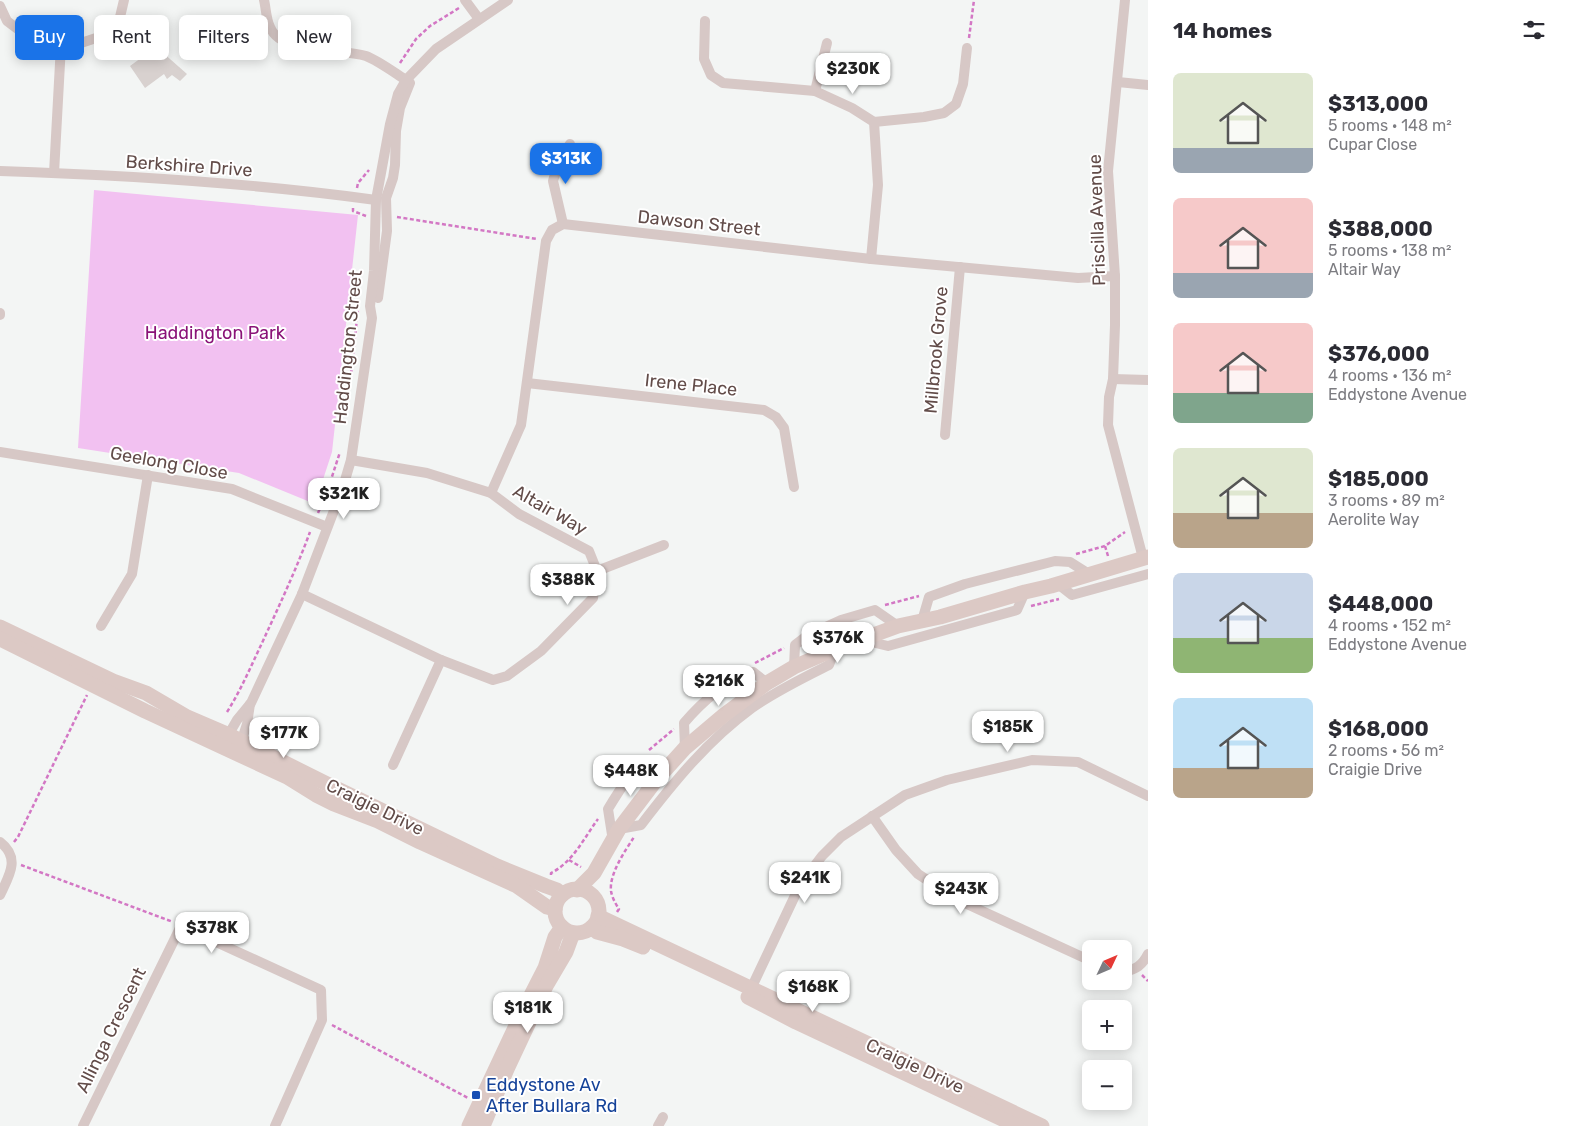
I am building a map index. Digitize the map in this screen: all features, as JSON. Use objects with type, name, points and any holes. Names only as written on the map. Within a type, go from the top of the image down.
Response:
[{"type":"main road","points":[[578,890],[594,873],[616,835],[657,779],[685,748],[724,715],[767,683],[794,667],[834,649],[898,626],[1058,584],[1146,558]]},
{"type":"main road","name":"Craigie Drive","points":[[0,627],[113,682],[146,693],[316,795],[334,804],[378,820],[420,842],[517,886],[547,907],[555,909]]},
{"type":"main road","name":"Craigie Drive","points":[[0,639],[145,711],[232,744],[497,866],[549,880],[562,895]]},
{"type":"main road","points":[[469,1126],[521,1014],[545,968],[555,937],[567,930],[585,932],[595,916],[594,873]]},
{"type":"main road","points":[[483,1126],[507,1069],[546,986],[566,952],[567,930],[556,917],[557,901],[568,891],[578,890],[589,894],[595,916]]},
{"type":"main road","name":"Craigie Drive","points":[[595,916],[749,992],[1042,1126]]},
{"type":"main road","name":"Craigie Drive","points":[[749,992],[796,1022],[1017,1126]]},
{"type":"street","points":[[84,42],[105,35],[120,17],[124,0]]},
{"type":"street","points":[[264,0],[270,27],[278,39],[290,45],[368,56],[406,80]]},
{"type":"street","name":"Haddington Street","points":[[232,744],[247,724],[251,703],[302,594],[351,460],[372,318],[370,306],[376,200],[390,124],[398,94],[406,80],[436,49],[508,0]]},
{"type":"street","name":"Priscilla Avenue","points":[[1125,0],[1108,171],[1115,276],[1113,379],[1109,397],[1108,425],[1146,558]]},
{"type":"street","points":[[466,2],[479,19]]},
{"type":"street","points":[[0,6],[7,21],[15,27]]},
{"type":"street","points":[[705,21],[704,59],[711,75],[717,79],[723,82],[814,91],[852,108],[874,122],[924,117],[944,113],[950,109],[956,104],[962,84],[967,48]]},
{"type":"street","points":[[814,91],[827,43]]},
{"type":"street","points":[[54,173],[60,60]]},
{"type":"street","points":[[372,318],[376,312],[384,254],[387,231],[386,198],[395,166],[396,131],[400,108],[417,68]]},
{"type":"street","points":[[1118,82],[1148,85]]},
{"type":"street","points":[[871,259],[878,185],[874,122]]},
{"type":"street","points":[[491,494],[521,425],[546,241],[552,230],[563,224],[553,182],[560,161],[570,144]]},
{"type":"street","name":"Berkshire Drive","points":[[0,171],[220,184],[376,200]]},
{"type":"street","name":"Dawson Street","points":[[563,224],[871,259],[1078,278],[1115,276]]},
{"type":"street","name":"Millbrook Grove","points":[[945,435],[960,267]]},
{"type":"street","points":[[1113,379],[1148,380]]},
{"type":"street","name":"Irene Place","points":[[527,383],[764,410],[776,417],[784,428],[794,487]]},
{"type":"street","name":"Geelong Close","points":[[0,452],[232,489],[328,527]]},
{"type":"street","name":"Altair Way","points":[[351,460],[427,473],[491,494],[518,514],[588,552],[597,571]]},
{"type":"street","points":[[101,626],[132,574],[148,475]]},
{"type":"street","points":[[302,594],[441,660],[493,680],[507,676],[541,651],[593,598],[597,571],[664,545]]},
{"type":"street","points":[[922,620],[930,597],[965,584],[1056,561],[1070,562],[1089,574]]},
{"type":"street","points":[[1058,584],[1072,594],[1148,574]]},
{"type":"street","points":[[862,640],[888,646],[1017,610],[1025,592]]},
{"type":"street","points":[[794,667],[795,645],[808,634],[841,620],[875,610],[898,626]]},
{"type":"street","points":[[670,766],[657,761],[641,764],[628,780],[608,809],[616,835],[640,825],[697,756],[752,708],[788,686],[829,665],[834,649]]},
{"type":"street","points":[[393,765],[441,660]]},
{"type":"street","points":[[685,748],[684,723],[698,707],[742,675],[753,672],[767,683]]},
{"type":"street","name":"Haddington Street","points":[[232,744],[237,720],[251,703]]},
{"type":"street","points":[[749,992],[800,886],[822,856],[841,837],[905,795],[947,780],[1032,760],[1078,762],[1148,796]]},
{"type":"street","points":[[872,816],[896,850],[918,874],[956,899],[1082,957]]},
{"type":"street","points":[[0,895],[10,875],[13,862],[4,846]]},
{"type":"street","points":[[181,926],[321,990],[322,1020],[275,1126]]},
{"type":"street","name":"Allinga Crescent","points":[[83,1126],[181,926]]},
{"type":"street","points":[[1132,970],[1144,963],[1148,954]]},
{"type":"path","points":[[967,48],[974,0]]},
{"type":"path","points":[[394,72],[416,39],[430,26],[466,2]]},
{"type":"path","points":[[368,217],[353,211],[358,183],[369,172],[371,165]]},
{"type":"path","points":[[386,215],[546,241]]},
{"type":"path","points":[[351,376],[359,302]]},
{"type":"path","points":[[227,712],[237,696],[300,558],[335,471],[342,444]]},
{"type":"path","points":[[1056,561],[1070,555],[1105,546],[1124,532],[1136,528]]},
{"type":"path","points":[[1017,610],[1072,594]]},
{"type":"path","points":[[875,610],[878,607],[900,600],[924,595],[930,597]]},
{"type":"path","points":[[742,675],[747,667],[788,645],[795,645]]},
{"type":"path","points":[[4,846],[18,836],[88,691]]},
{"type":"path","points":[[641,764],[645,754],[677,726],[684,723]]},
{"type":"path","points":[[549,880],[569,860],[592,827],[608,809]]},
{"type":"path","points":[[619,909],[610,890],[617,864],[640,825]]},
{"type":"path","points":[[13,862],[181,926]]},
{"type":"path","points":[[322,1020],[469,1099]]},
{"type":"green space","name":"Haddington Park","points":[[94,190],[358,215],[332,452],[315,504],[239,473],[78,448]]},
{"type":"building","points":[[169,58],[187,74],[180,81],[172,75],[167,79],[164,74],[145,88],[130,66],[138,60],[169,60]]},
{"type":"place","name":"Eddystone Av After Bullara Rd","points":[[476,1095]]}]
